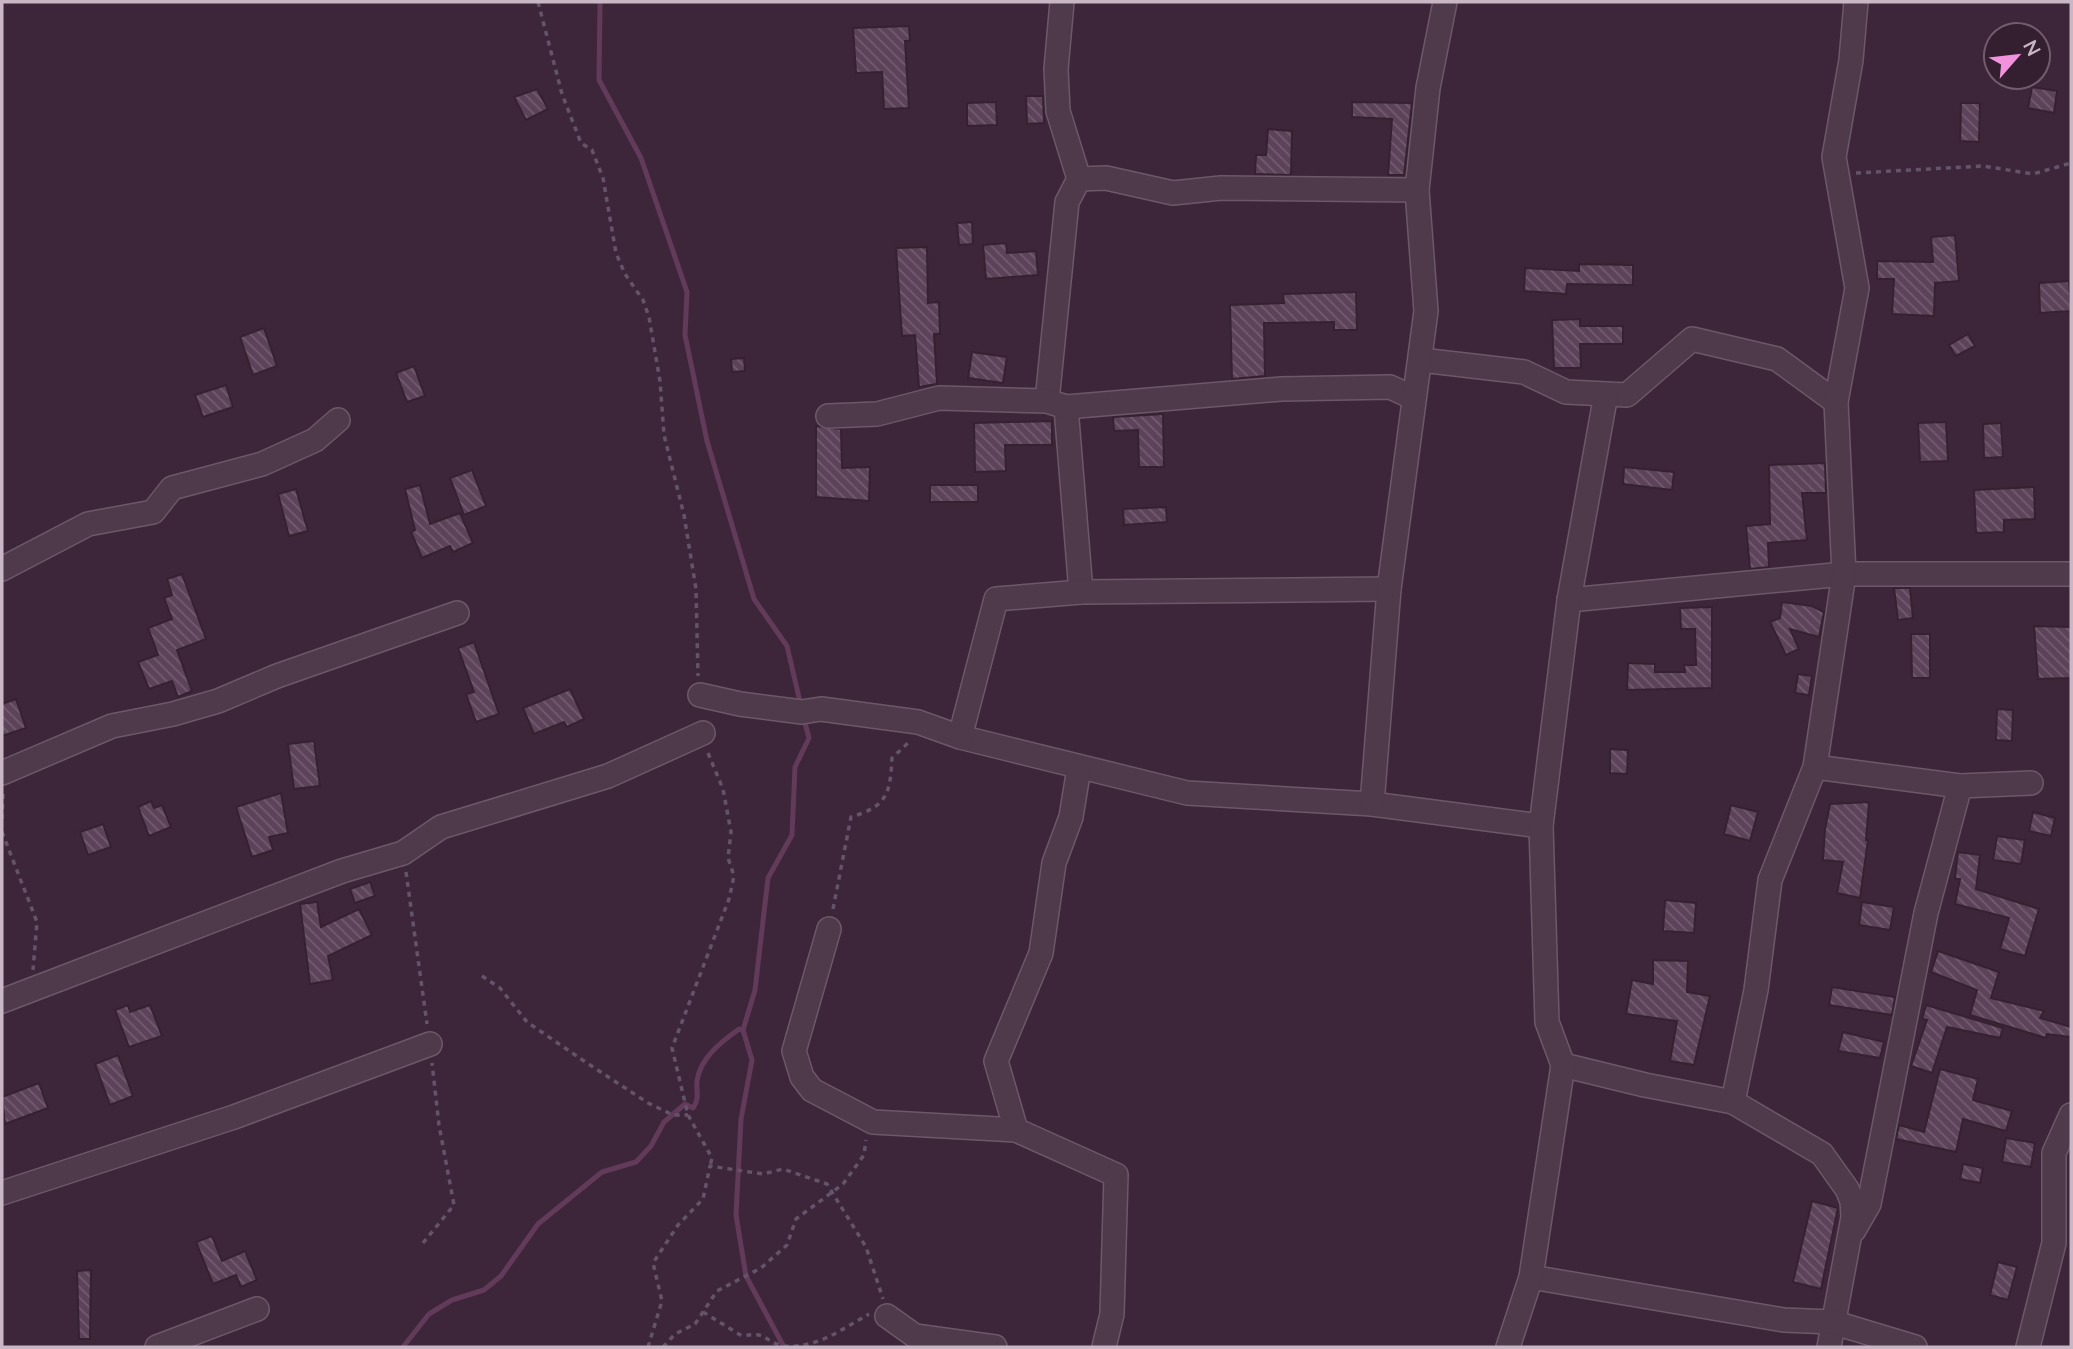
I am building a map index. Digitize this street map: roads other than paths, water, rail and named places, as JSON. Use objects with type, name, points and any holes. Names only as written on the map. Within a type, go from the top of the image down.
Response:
[{"type":"street","points":[[1062,2],[1056,69],[1058,111],[1079,179],[1067,202],[1056,404],[1081,592]]},
{"type":"street","points":[[1372,804],[1389,589],[1412,397],[1421,359],[1426,310],[1417,190],[1428,89],[1445,2]]},
{"type":"street","points":[[1733,1102],[1756,990],[1770,880],[1815,767],[1844,574],[1836,402],[1857,288],[1834,157],[1851,60],[1856,2]]},
{"type":"street","points":[[1079,179],[1106,178],[1173,193],[1222,188],[1417,190]]},
{"type":"street","points":[[1421,359],[1524,372],[1566,392],[1627,395],[1692,339],[1777,359],[1836,402]]},
{"type":"street","points":[[828,416],[877,414],[939,398],[1056,404],[1281,389],[1390,387],[1412,397]]},
{"type":"street","points":[[1508,1347],[1531,1277],[1563,1065],[1547,1022],[1541,826],[1569,600],[1606,394]]},
{"type":"street","points":[[2,569],[88,523],[153,512],[172,488],[262,464],[315,440],[338,420]]},
{"type":"street","points":[[1569,600],[1844,574],[2071,574]]},
{"type":"street","points":[[960,737],[996,598],[1081,592],[1389,589]]},
{"type":"street","points":[[3,773],[112,726],[173,715],[218,701],[289,671],[457,613]]},
{"type":"street","points":[[700,695],[753,706],[802,712],[821,709],[918,722],[960,737],[1187,793],[1372,804],[1541,826]]},
{"type":"street","points":[[2,1001],[342,871],[403,853],[441,827],[608,776],[703,733]]},
{"type":"street","points":[[1815,767],[1960,786],[2031,783]]},
{"type":"street","points":[[1016,1130],[996,1061],[1041,953],[1054,863],[1071,817],[1079,768]]},
{"type":"street","points":[[1852,1232],[1869,1204],[1926,913],[1960,786]]},
{"type":"street","points":[[829,929],[794,1051],[802,1077],[812,1090],[873,1122],[1016,1130],[1116,1175],[1112,1314],[1104,1347]]},
{"type":"street","points":[[2,1193],[233,1117],[430,1044]]},
{"type":"street","points":[[1563,1065],[1645,1085],[1733,1102],[1822,1154],[1852,1201],[1852,1232],[1829,1347]]},
{"type":"street","points":[[2028,1347],[2054,1243],[2054,1153],[2071,1115]]},
{"type":"street","points":[[1531,1277],[1784,1320],[1832,1322],[1915,1347]]},
{"type":"street","points":[[157,1347],[257,1309]]},
{"type":"street","points":[[887,1316],[915,1336],[995,1347]]},
{"type":"waterway","points":[[600,2],[599,80],[641,158],[687,292],[685,335],[707,441],[754,599],[787,646],[801,706]]},
{"type":"waterway","points":[[784,1347],[746,1276],[736,1215],[741,1119],[752,1060],[743,1030],[755,990],[768,878],[792,835],[795,767],[809,738],[804,719]]},
{"type":"waterway","points":[[403,1347],[429,1314],[452,1300],[484,1290],[501,1276],[538,1224],[602,1172],[636,1162],[651,1146],[664,1122],[685,1104],[693,1108],[697,1098],[699,1073],[707,1058],[732,1034],[739,1029],[743,1030]]}]
